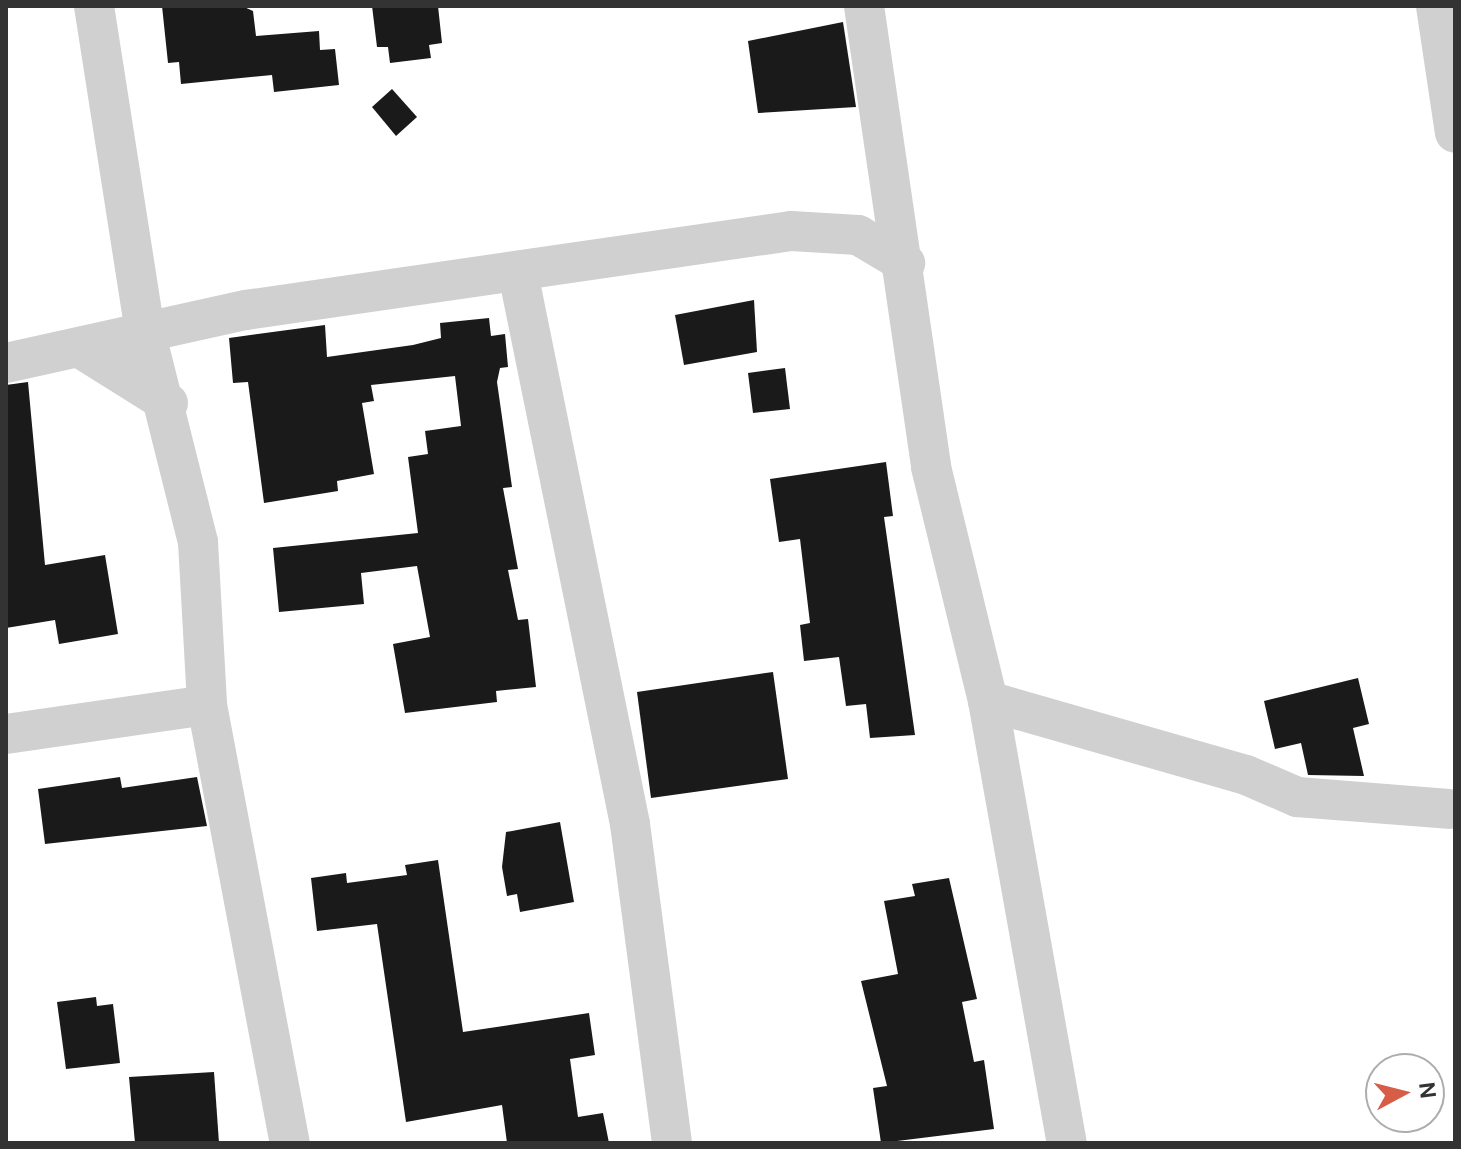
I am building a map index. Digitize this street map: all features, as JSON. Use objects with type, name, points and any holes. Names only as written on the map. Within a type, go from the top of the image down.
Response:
[{"type":"street","points":[[94,6],[144,327],[168,403],[198,542],[207,705],[290,1143]]},
{"type":"street","points":[[864,6],[905,263],[931,467],[988,701],[1064,1141]]},
{"type":"street","points":[[1436,6],[1455,133]]},
{"type":"street","points":[[6,363],[85,351],[144,327],[815,229],[858,235],[905,263]]},
{"type":"street","points":[[518,273],[630,824],[672,1143]]},
{"type":"street","points":[[85,351],[168,403]]},
{"type":"street","points":[[988,701],[1246,775],[1297,797],[1449,809]]},
{"type":"street","points":[[6,734],[207,705]]},
{"type":"building","points":[[162,6],[242,6],[253,11],[256,36],[319,31],[320,50],[335,49],[339,85],[274,92],[272,75],[181,84],[179,62],[168,63]]},
{"type":"building","points":[[372,6],[438,6],[442,43],[429,45],[431,58],[390,63],[388,47],[377,47]]},
{"type":"building","points":[[843,22],[856,107],[758,113],[748,41]]},
{"type":"building","points":[[392,89],[417,117],[396,136],[372,107]]},
{"type":"building","points":[[754,300],[757,352],[684,365],[675,315]]},
{"type":"building","points":[[489,318],[491,336],[505,334],[508,367],[500,368],[497,382],[512,487],[503,488],[518,569],[508,570],[518,620],[528,619],[536,687],[496,691],[497,702],[405,713],[393,644],[430,637],[417,566],[361,573],[364,604],[279,612],[273,548],[418,533],[408,457],[428,454],[425,431],[461,426],[455,376],[371,385],[374,401],[362,403],[374,474],[337,481],[338,491],[264,503],[248,382],[233,383],[229,338],[325,325],[327,357],[413,345],[441,338],[440,323]]},
{"type":"building","points":[[785,368],[790,409],[753,413],[748,373]]},
{"type":"building","points":[[28,382],[45,565],[105,555],[118,634],[59,644],[55,620],[6,628],[6,385]]},
{"type":"building","points":[[886,462],[893,516],[884,517],[915,735],[870,738],[866,704],[846,706],[839,657],[804,661],[800,625],[810,623],[800,539],[779,542],[770,479]]},
{"type":"building","points":[[773,672],[788,779],[651,798],[637,692]]},
{"type":"building","points":[[1358,678],[1369,724],[1353,728],[1364,776],[1308,775],[1301,743],[1275,749],[1264,701]]},
{"type":"building","points":[[120,777],[122,788],[197,777],[207,826],[45,844],[38,789]]},
{"type":"building","points":[[560,822],[574,902],[520,912],[517,894],[507,896],[502,867],[506,832]]},
{"type":"building","points":[[438,860],[463,1032],[589,1013],[595,1055],[570,1059],[578,1117],[603,1113],[609,1143],[507,1143],[502,1105],[406,1122],[377,924],[317,931],[311,878],[346,873],[347,883],[407,875],[405,865]]},
{"type":"building","points":[[949,878],[977,999],[962,1002],[974,1062],[984,1060],[994,1129],[881,1143],[873,1088],[887,1086],[861,981],[898,974],[884,901],[915,896],[912,884]]},
{"type":"building","points":[[96,997],[97,1006],[113,1004],[120,1063],[66,1069],[57,1002]]},
{"type":"building","points":[[214,1072],[219,1143],[135,1143],[129,1077]]}]
